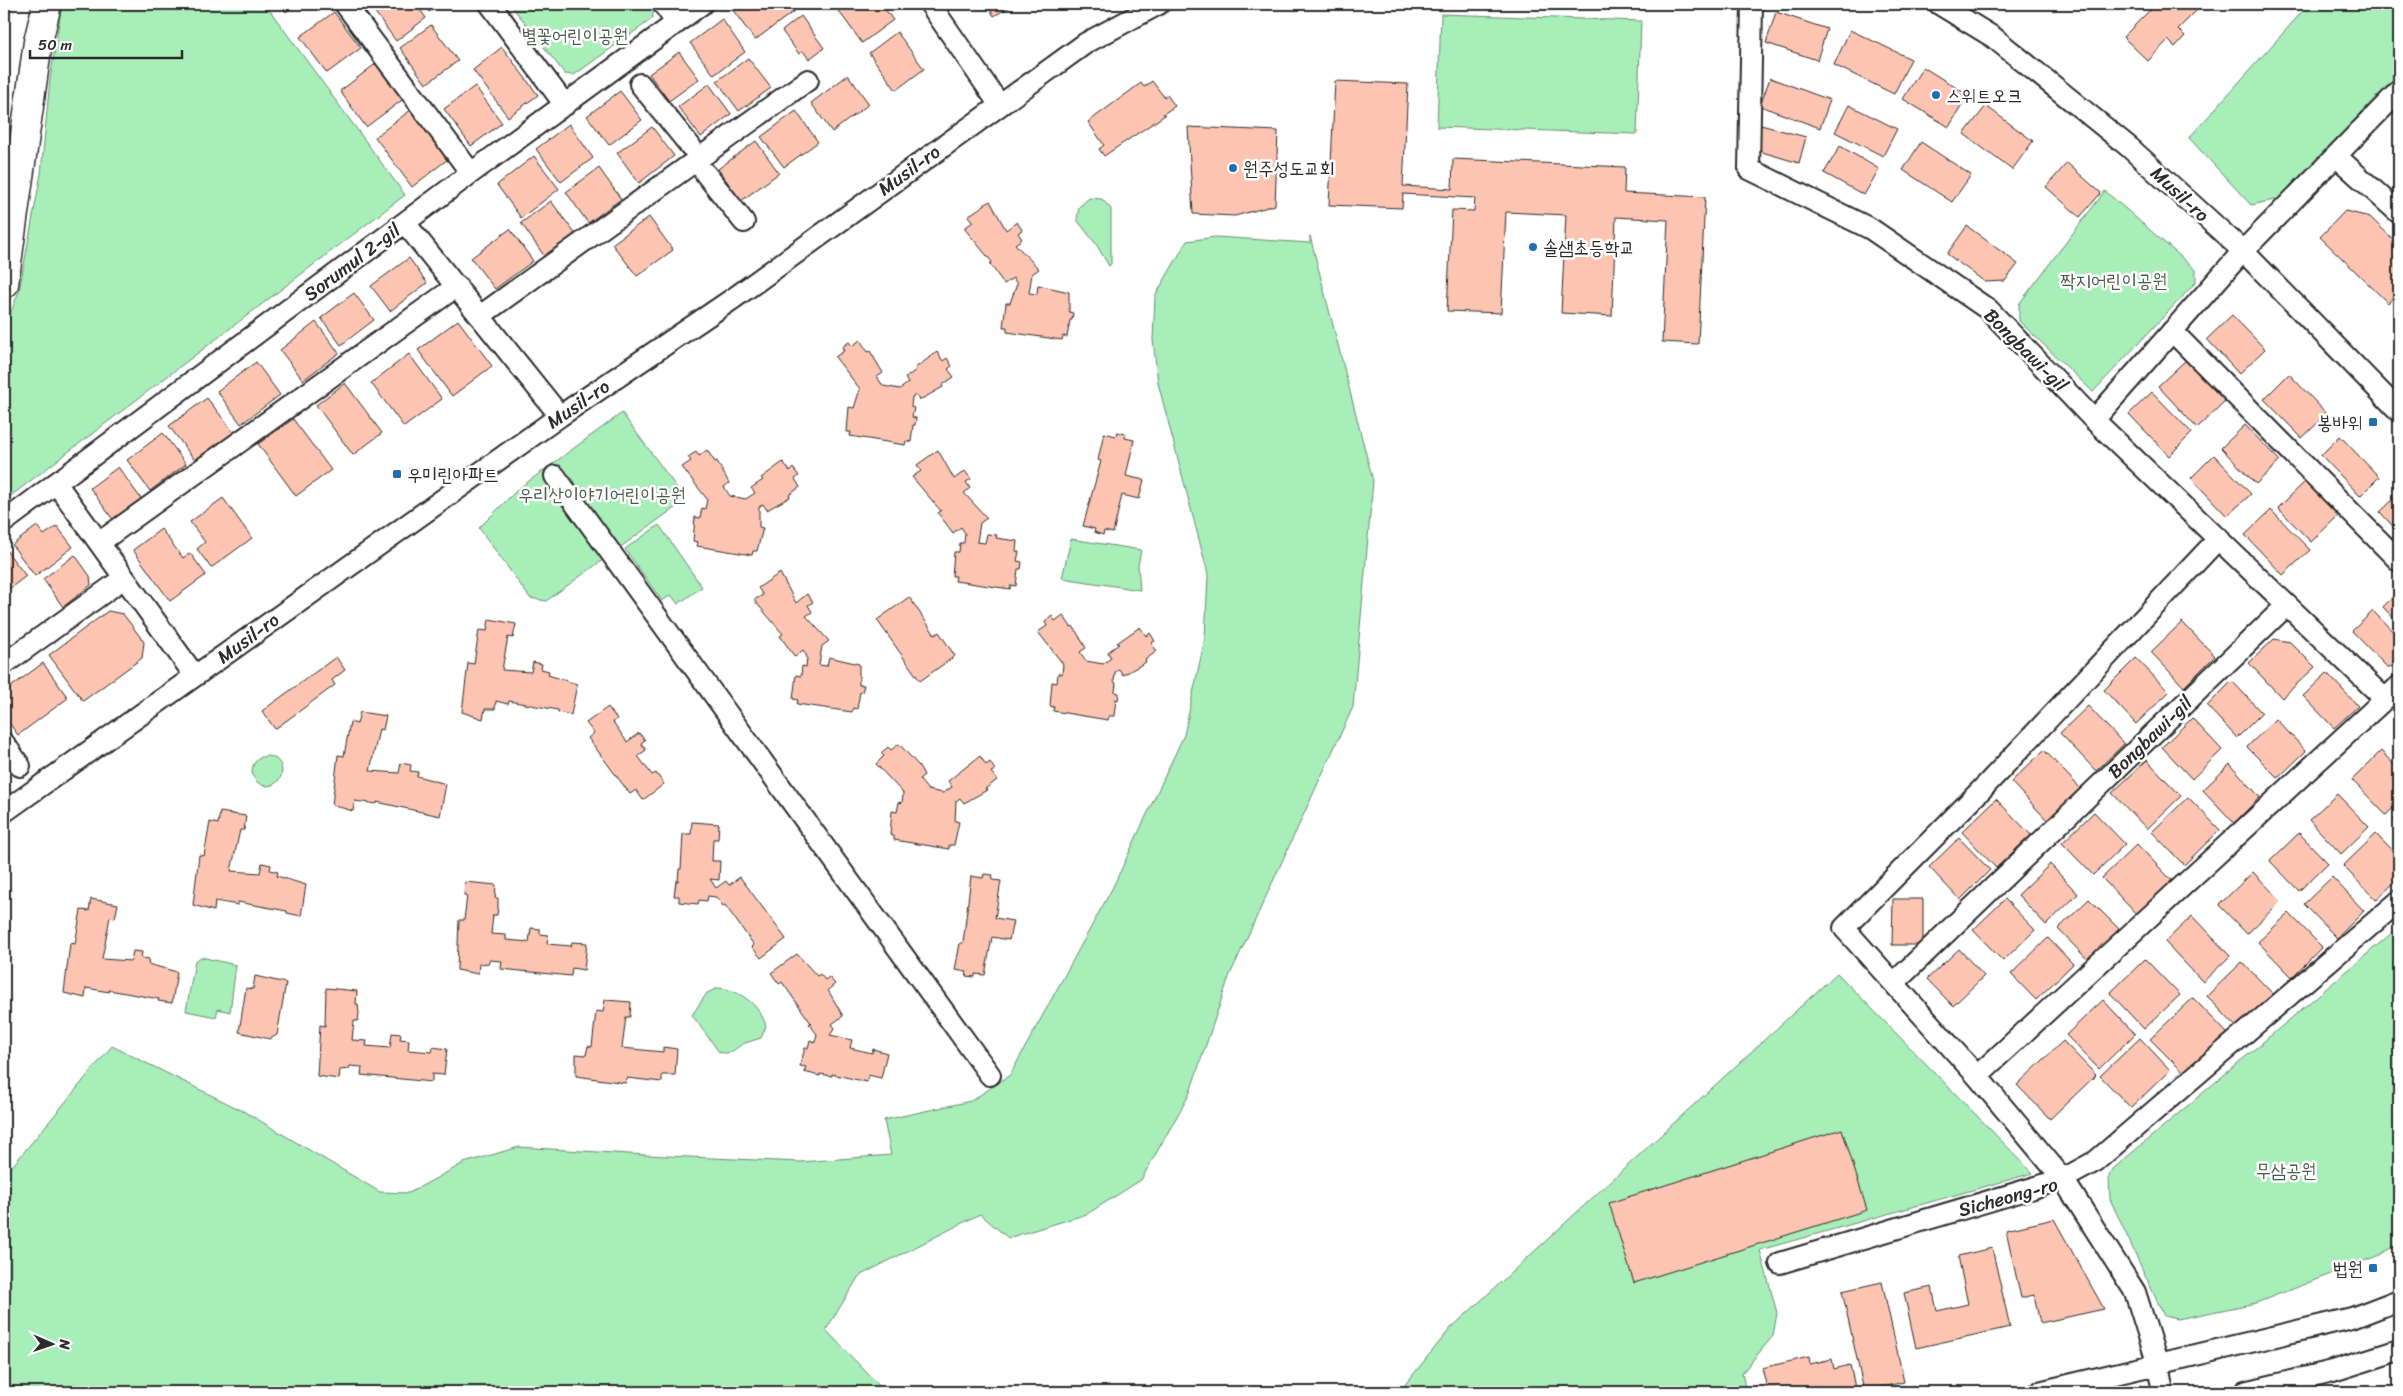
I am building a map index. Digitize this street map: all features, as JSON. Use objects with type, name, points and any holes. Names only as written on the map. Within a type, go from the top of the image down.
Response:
[{"type":"highway","points":[[4,284],[38,42],[47,4]]},
{"type":"street","points":[[345,4],[471,173]]},
{"type":"street","points":[[490,4],[565,106]]},
{"type":"street","points":[[664,4],[677,22]]},
{"type":"street","name":"Sorumul 2-gil","points":[[4,522],[471,173],[702,4]]},
{"type":"street","points":[[930,4],[999,104]]},
{"type":"street","name":"Musil-ro","points":[[4,812],[560,416],[734,298],[999,104],[1086,43],[1159,4]]},
{"type":"street","name":"Bongbawi-gil","points":[[1752,4],[1748,169],[1871,228],[1989,310],[2094,420],[2287,605],[1894,983]]},
{"type":"street","name":"Musil-ro","points":[[1939,4],[1993,37],[2129,147],[2243,251],[2399,410]]},
{"type":"street","points":[[480,316],[808,80]]},
{"type":"street","points":[[640,84],[691,147]]},
{"type":"street","points":[[2094,420],[2243,251],[2399,91]]},
{"type":"street","points":[[2336,156],[2399,213]]},
{"type":"street","points":[[705,173],[744,222]]},
{"type":"street","points":[[405,223],[560,416]]},
{"type":"street","points":[[100,542],[456,286]]},
{"type":"street","points":[[2172,331],[2399,561]]},
{"type":"street","points":[[555,476],[990,1075]]},
{"type":"street","points":[[56,483],[195,676]]},
{"type":"street","points":[[2219,538],[1986,785],[1844,928],[1977,1076],[2063,1179],[2096,1161],[2399,901]]},
{"type":"street","points":[[4,664],[124,578]]},
{"type":"street","points":[[1977,1076],[2392,693],[2287,605]]},
{"type":"street","points":[[4,743],[20,766]]},
{"type":"street","name":"Sicheong-ro","points":[[1780,1263],[2063,1179],[2135,1292],[2158,1366],[2162,1392]]},
{"type":"street","points":[[2039,1392],[2158,1366],[2352,1318],[2399,1300]]},
{"type":"street","points":[[2245,1392],[2333,1371],[2399,1350]]},
{"type":"green space","points":[[62,4],[265,4],[405,195],[4,501],[4,330],[19,291],[41,174],[50,79]]},
{"type":"green space","name":"별꽃어린이공원","points":[[510,4],[649,4],[654,9],[652,19],[574,75],[565,74]]},
{"type":"green space","points":[[2309,4],[2399,4],[2399,76],[2279,199],[2251,205],[2189,138]]},
{"type":"green space","points":[[1441,14],[1641,21],[1637,134],[1437,127]]},
{"type":"green space","name":"짝지어린이공원","points":[[2105,191],[2196,270],[2196,282],[2093,392],[2019,321],[2019,304]]},
{"type":"green space","points":[[1089,198],[1102,199],[1111,209],[1111,264],[1109,266],[1096,244],[1077,220],[1079,207]]},
{"type":"green space","points":[[1310,236],[1373,481],[1353,707],[1229,977],[1189,1095],[1141,1180],[1087,1214],[1008,1238],[980,1214],[859,1276],[826,1330],[885,1392],[4,1392],[4,1176],[112,1046],[245,1112],[380,1192],[409,1193],[464,1163],[519,1147],[800,1162],[891,1155],[884,1120],[971,1101],[1010,1075],[1113,887],[1184,735],[1205,638],[1208,574],[1158,383],[1153,340],[1155,296],[1187,241],[1215,237],[1310,243]]},
{"type":"green space","name":"우리산이야기어린이공원","points":[[622,413],[680,492],[676,507],[546,601],[530,598],[479,528],[518,489]]},
{"type":"green space","points":[[659,525],[702,587],[678,604],[671,595],[662,601],[625,549]]},
{"type":"green space","points":[[1071,539],[1141,550],[1138,566],[1140,590],[1062,578]]},
{"type":"green space","points":[[267,756],[273,757],[281,765],[281,777],[273,785],[267,786],[261,785],[253,777],[252,771],[253,765],[261,757]]},
{"type":"green space","name":"무삼공원","points":[[2399,927],[2399,1244],[2377,1256],[2256,1303],[2178,1319],[2164,1316],[2110,1199],[2109,1176],[2114,1168]]},
{"type":"green space","points":[[201,957],[236,965],[230,1012],[218,1009],[216,1017],[186,1011],[195,961]]},
{"type":"green space","points":[[1837,973],[2033,1173],[1760,1250],[1777,1313],[1773,1336],[1742,1373],[1746,1392],[1399,1392],[1450,1329]]},
{"type":"green space","points":[[718,988],[734,991],[754,1005],[766,1026],[761,1038],[745,1043],[727,1053],[719,1052],[692,1015],[707,993]]},
{"type":"building","points":[[280,4],[297,4],[286,12]]},
{"type":"building","points":[[369,4],[416,4],[426,18],[396,41]]},
{"type":"building","points":[[423,4],[441,4],[429,12]]},
{"type":"building","points":[[739,4],[793,4],[797,9],[755,40],[732,9]]},
{"type":"building","points":[[847,4],[881,4],[893,20],[862,43],[838,10]]},
{"type":"building","points":[[987,4],[1015,4],[994,16]]},
{"type":"building","points":[[2156,4],[2203,4],[2178,29],[2185,36],[2175,47],[2168,40],[2148,61],[2123,37]]},
{"type":"building","points":[[334,12],[361,48],[327,73],[300,37]]},
{"type":"building","points":[[1776,12],[1827,29],[1817,60],[1766,43]]},
{"type":"building","points":[[801,16],[824,48],[809,59],[803,51],[799,54],[782,31]]},
{"type":"building","points":[[722,19],[745,52],[714,75],[690,43]]},
{"type":"building","points":[[431,25],[458,61],[426,84],[400,48]]},
{"type":"building","points":[[1850,30],[1911,59],[1894,94],[1834,65]]},
{"type":"building","points":[[897,32],[924,69],[896,90],[869,53]]},
{"type":"building","points":[[502,47],[538,95],[508,117],[473,70]]},
{"type":"building","points":[[679,52],[699,79],[669,101],[649,74]]},
{"type":"building","points":[[748,58],[771,88],[739,111],[717,81]]},
{"type":"building","points":[[378,62],[405,98],[366,127],[340,91]]},
{"type":"building","points":[[1923,67],[1968,95],[1949,127],[1903,99]]},
{"type":"building","points":[[848,75],[869,104],[832,132],[811,103]]},
{"type":"building","points":[[1770,78],[1830,100],[1820,128],[1760,106]]},
{"type":"building","points":[[1152,81],[1164,97],[1167,95],[1175,106],[1163,114],[1165,115],[1104,156],[1099,149],[1104,145],[1088,122],[1141,83],[1144,87]]},
{"type":"building","points":[[1335,81],[1408,84],[1403,186],[1452,189],[1453,159],[1625,167],[1624,193],[1705,197],[1698,344],[1662,342],[1668,220],[1616,217],[1612,316],[1561,313],[1566,215],[1506,212],[1501,313],[1447,311],[1452,210],[1474,211],[1475,198],[1403,194],[1402,208],[1329,205]]},
{"type":"building","points":[[709,84],[731,114],[701,137],[678,107]]},
{"type":"building","points":[[475,86],[502,123],[471,146],[444,109]]},
{"type":"building","points":[[620,91],[642,120],[609,145],[587,116]]},
{"type":"building","points":[[1849,105],[1897,129],[1883,156],[1835,132]]},
{"type":"building","points":[[1986,106],[2033,141],[2012,170],[1964,134]]},
{"type":"building","points":[[412,109],[448,159],[412,187],[375,137]]},
{"type":"building","points":[[796,111],[818,142],[784,167],[761,137]]},
{"type":"building","points":[[569,124],[593,158],[561,182],[536,149]]},
{"type":"building","points":[[1757,124],[1806,137],[1799,163],[1762,152],[1753,138]]},
{"type":"building","points":[[652,127],[674,156],[639,183],[617,153]]},
{"type":"building","name":"원주성도교회","points":[[1188,127],[1278,131],[1275,205],[1235,216],[1193,214]]},
{"type":"building","points":[[756,141],[779,173],[741,201],[718,169]]},
{"type":"building","points":[[1921,142],[1971,175],[1952,202],[1903,170]]},
{"type":"building","points":[[1840,146],[1879,169],[1864,195],[1824,173]]},
{"type":"building","points":[[534,156],[559,189],[521,218],[497,185]]},
{"type":"building","points":[[2067,163],[2101,193],[2080,217],[2046,187]]},
{"type":"building","points":[[599,168],[621,199],[588,223],[566,192]]},
{"type":"building","points":[[551,201],[576,235],[545,257],[521,223]]},
{"type":"building","points":[[990,201],[1006,230],[1017,222],[1022,230],[1018,233],[1022,239],[1015,244],[1039,269],[1032,274],[1029,293],[1037,294],[1038,285],[1069,292],[1069,312],[1073,313],[1072,320],[1070,320],[1067,337],[1063,336],[1062,340],[1007,332],[1007,327],[1003,327],[1006,303],[1010,303],[1017,284],[1013,278],[1004,284],[990,264],[992,262],[964,228],[973,222],[968,216]]},
{"type":"building","points":[[2345,211],[2370,217],[2399,245],[2399,291],[2388,303],[2320,237]]},
{"type":"building","points":[[649,217],[673,250],[637,276],[612,244]]},
{"type":"building","points":[[1967,226],[2018,264],[2005,281],[1985,282],[1947,254]]},
{"type":"building","points":[[510,229],[533,261],[495,289],[471,258]]},
{"type":"building","points":[[409,258],[427,283],[390,311],[371,286]]},
{"type":"building","points":[[354,293],[374,320],[341,345],[321,318]]},
{"type":"building","points":[[2232,315],[2265,349],[2239,374],[2207,339]]},
{"type":"building","points":[[458,320],[492,366],[452,396],[418,350]]},
{"type":"building","points":[[316,322],[339,353],[303,380],[280,350]]},
{"type":"building","points":[[860,340],[868,352],[870,351],[883,373],[877,377],[883,386],[900,389],[908,383],[905,378],[916,370],[915,368],[937,352],[943,361],[947,358],[952,366],[948,369],[954,377],[942,385],[943,387],[920,400],[916,395],[912,397],[911,407],[914,408],[912,417],[916,418],[915,425],[913,425],[911,442],[906,441],[905,445],[850,436],[851,432],[847,432],[849,407],[854,408],[860,389],[835,357],[844,351],[842,347],[849,342],[852,346]]},
{"type":"building","points":[[409,354],[442,399],[404,427],[371,383]]},
{"type":"building","points":[[2187,359],[2226,400],[2197,428],[2158,386]]},
{"type":"building","points":[[256,362],[280,395],[241,424],[217,391]]},
{"type":"building","points":[[2289,374],[2327,414],[2302,438],[2264,399]]},
{"type":"building","points":[[345,383],[382,433],[353,455],[316,405]]},
{"type":"building","points":[[2152,392],[2192,433],[2169,456],[2129,414]]},
{"type":"building","points":[[207,398],[234,433],[196,462],[169,426]]},
{"type":"building","points":[[293,419],[331,470],[296,496],[258,444]]},
{"type":"building","points":[[2245,425],[2280,461],[2256,484],[2221,448]]},
{"type":"building","points":[[1117,432],[1126,434],[1125,438],[1134,440],[1126,476],[1144,480],[1139,499],[1122,495],[1113,533],[1104,531],[1103,535],[1094,532],[1095,529],[1083,526],[1101,461],[1098,460],[1104,433],[1116,436]]},
{"type":"building","points":[[163,433],[186,464],[150,491],[127,460]]},
{"type":"building","points":[[2340,436],[2379,477],[2360,496],[2321,455]]},
{"type":"building","points":[[707,450],[715,462],[717,461],[729,483],[724,487],[730,496],[746,499],[755,493],[751,488],[763,480],[761,478],[783,462],[790,471],[793,468],[799,476],[795,479],[800,487],[789,495],[790,497],[767,510],[763,504],[759,507],[759,527],[763,528],[757,551],[753,551],[752,555],[697,546],[698,542],[693,541],[695,517],[700,518],[702,508],[705,509],[707,499],[682,467],[691,461],[688,457],[696,452],[699,456]]},
{"type":"building","points":[[938,450],[954,479],[965,471],[971,479],[966,482],[970,488],[964,493],[987,518],[980,523],[977,542],[985,543],[987,534],[997,535],[996,538],[1017,541],[1016,551],[1019,552],[1017,561],[1022,562],[1021,569],[1018,569],[1016,586],[1011,585],[1010,589],[955,581],[956,576],[952,576],[954,552],[959,552],[960,543],[964,543],[965,533],[961,527],[953,533],[938,513],[941,511],[912,477],[921,471],[917,465]]},
{"type":"building","points":[[2214,455],[2251,494],[2227,516],[2191,478]]},
{"type":"building","points":[[118,467],[142,500],[114,521],[90,488]]},
{"type":"building","points":[[2310,477],[2343,511],[2311,542],[2278,508]]},
{"type":"building","points":[[2399,494],[2399,533],[2380,512]]},
{"type":"building","points":[[223,498],[252,538],[211,568],[197,549],[205,542],[190,522]]},
{"type":"building","points":[[2271,510],[2310,550],[2283,575],[2245,535]]},
{"type":"building","points":[[37,526],[44,535],[57,526],[73,547],[35,576],[12,545]]},
{"type":"building","points":[[161,529],[183,558],[190,553],[206,575],[170,601],[133,550]]},
{"type":"building","points":[[6,550],[26,576],[4,593],[4,552]]},
{"type":"building","points":[[75,555],[90,576],[91,585],[63,607],[43,579]]},
{"type":"building","points":[[780,573],[796,603],[807,594],[813,602],[808,605],[812,612],[806,616],[829,641],[822,646],[819,665],[827,666],[829,657],[859,664],[859,685],[864,685],[862,692],[860,692],[857,709],[853,708],[852,712],[797,704],[798,700],[793,699],[796,675],[801,676],[802,666],[806,667],[807,657],[803,650],[795,657],[780,636],[783,634],[754,600],[763,595],[758,588]]},
{"type":"building","points":[[2399,590],[2399,624],[2383,607]]},
{"type":"building","points":[[909,597],[935,635],[939,632],[955,656],[920,681],[877,620]]},
{"type":"building","points":[[108,611],[123,614],[144,642],[142,658],[83,701],[49,655]]},
{"type":"building","points":[[2373,611],[2399,638],[2399,666],[2387,667],[2352,631]]},
{"type":"building","points":[[1063,615],[1071,627],[1073,626],[1086,648],[1080,652],[1086,661],[1103,664],[1111,658],[1108,652],[1119,644],[1117,643],[1140,627],[1146,636],[1150,633],[1155,641],[1151,643],[1157,651],[1145,660],[1146,662],[1123,675],[1119,669],[1115,672],[1115,692],[1119,693],[1118,700],[1116,699],[1114,716],[1109,716],[1108,720],[1053,711],[1054,707],[1050,706],[1052,682],[1057,683],[1058,673],[1062,674],[1063,664],[1038,632],[1047,626],[1045,622],[1052,616],[1055,621]]},
{"type":"building","points":[[489,619],[516,624],[513,638],[508,637],[502,670],[531,672],[533,662],[542,664],[541,669],[549,671],[548,675],[577,684],[571,715],[558,712],[558,710],[509,701],[508,704],[496,701],[495,709],[485,709],[483,719],[462,712],[468,663],[474,664],[479,630],[487,631]]},
{"type":"building","points":[[2182,622],[2215,656],[2184,687],[2151,652]]},
{"type":"building","points":[[2274,639],[2290,642],[2315,667],[2282,698],[2249,663]]},
{"type":"building","points":[[336,657],[345,670],[332,680],[335,685],[275,729],[262,711]]},
{"type":"building","points":[[2136,658],[2169,692],[2136,724],[2104,690]]},
{"type":"building","points":[[43,663],[68,698],[18,735],[4,716],[4,692]]},
{"type":"building","points":[[2327,673],[2358,706],[2334,728],[2303,696]]},
{"type":"building","points":[[2232,681],[2262,713],[2237,738],[2207,706]]},
{"type":"building","points":[[2088,706],[2124,744],[2096,771],[2060,733]]},
{"type":"building","points":[[608,707],[617,719],[613,722],[627,742],[639,733],[645,740],[641,743],[646,750],[638,756],[652,775],[656,773],[664,784],[643,800],[636,790],[630,794],[588,738],[594,733],[586,723]]},
{"type":"building","points":[[360,712],[386,716],[383,730],[379,729],[370,771],[399,773],[401,763],[411,765],[410,771],[418,772],[417,776],[446,784],[440,816],[377,802],[377,804],[355,801],[353,811],[332,805],[338,755],[344,756],[350,722],[357,724]]},
{"type":"building","points":[[2192,718],[2222,750],[2192,779],[2162,747]]},
{"type":"building","points":[[2276,719],[2306,751],[2278,778],[2247,747]]},
{"type":"building","points":[[899,744],[919,766],[924,775],[919,779],[928,790],[943,793],[952,787],[948,781],[980,756],[986,765],[990,762],[995,770],[991,772],[997,780],[985,789],[987,790],[964,803],[960,798],[956,801],[955,821],[959,822],[954,845],[949,845],[949,849],[894,840],[894,836],[890,835],[892,811],[897,812],[899,802],[902,803],[903,793],[876,764],[884,756],[881,753],[888,747],[891,750]]},
{"type":"building","points":[[2044,750],[2081,789],[2048,821],[2011,782]]},
{"type":"building","points":[[2381,751],[2399,770],[2399,802],[2386,815],[2352,780]]},
{"type":"building","points":[[2147,760],[2181,796],[2147,829],[2112,793]]},
{"type":"building","points":[[2230,764],[2260,797],[2234,823],[2203,790]]},
{"type":"building","points":[[2337,794],[2369,827],[2341,854],[2309,820]]},
{"type":"building","points":[[2188,797],[2220,830],[2184,865],[2152,832]]},
{"type":"building","points":[[1996,799],[2031,835],[1996,868],[1962,832]]},
{"type":"building","points":[[220,812],[246,816],[244,830],[240,830],[231,871],[260,873],[262,863],[271,865],[270,870],[278,872],[277,876],[306,885],[301,916],[287,913],[287,911],[238,902],[238,905],[215,901],[214,911],[193,905],[199,855],[204,856],[210,822],[218,824]]},
{"type":"building","points":[[2094,812],[2125,844],[2093,875],[2062,843]]},
{"type":"building","points":[[2399,814],[2399,827],[2393,820]]},
{"type":"building","points":[[692,822],[719,824],[718,839],[713,839],[712,861],[720,861],[719,880],[710,879],[716,888],[726,881],[729,885],[740,877],[786,939],[761,958],[752,947],[754,945],[725,905],[723,906],[716,897],[708,896],[707,901],[699,900],[698,904],[679,902],[679,896],[674,896],[679,869],[681,869],[683,834],[691,834]]},
{"type":"building","points":[[2299,833],[2328,863],[2299,891],[2270,861]]},
{"type":"building","points":[[2376,834],[2399,858],[2399,878],[2376,900],[2343,866]]},
{"type":"building","points":[[1959,838],[1990,870],[1960,900],[1929,867]]},
{"type":"building","points":[[2137,844],[2177,886],[2142,920],[2102,878]]},
{"type":"building","points":[[2050,864],[2078,894],[2046,925],[2018,895]]},
{"type":"building","points":[[2253,872],[2281,901],[2247,934],[2219,905]]},
{"type":"building","points":[[984,874],[993,875],[992,880],[1001,881],[995,918],[1013,921],[1009,940],[992,937],[985,975],[975,974],[975,977],[966,976],[967,972],[955,970],[960,943],[963,943],[971,876],[983,878]]},
{"type":"building","points":[[2332,877],[2364,911],[2337,938],[2304,904]]},
{"type":"building","points":[[465,882],[496,885],[495,898],[498,898],[498,907],[497,915],[493,915],[491,934],[506,935],[506,940],[529,942],[531,928],[540,929],[540,934],[548,935],[547,944],[571,946],[572,942],[587,943],[584,970],[572,968],[571,976],[501,969],[502,961],[489,960],[489,963],[479,964],[478,974],[457,970],[459,920],[464,920],[467,896],[464,895]]},
{"type":"building","points":[[91,899],[118,904],[115,918],[110,917],[102,959],[131,961],[133,951],[142,952],[141,958],[149,959],[148,964],[177,972],[172,1003],[109,990],[109,992],[86,988],[85,998],[64,993],[70,943],[75,944],[81,910],[89,911]]},
{"type":"building","points":[[1893,899],[1923,899],[1923,945],[1892,945]]},
{"type":"building","points":[[2005,899],[2035,930],[2003,961],[1973,930]]},
{"type":"building","points":[[2089,899],[2119,929],[2088,960],[2058,929]]},
{"type":"building","points":[[2289,913],[2322,947],[2292,977],[2258,942]]},
{"type":"building","points":[[2192,916],[2230,956],[2203,982],[2165,942]]},
{"type":"building","points":[[2048,938],[2073,964],[2036,1000],[2011,974]]},
{"type":"building","points":[[1959,949],[1984,976],[1953,1006],[1927,979]]},
{"type":"building","points":[[797,954],[817,976],[820,974],[825,980],[829,977],[835,984],[828,990],[843,1016],[832,1024],[835,1028],[830,1035],[852,1040],[850,1048],[872,1053],[873,1049],[887,1053],[881,1078],[868,1075],[867,1082],[832,1074],[832,1076],[820,1074],[820,1076],[804,1072],[806,1067],[800,1066],[805,1048],[808,1048],[810,1040],[815,1042],[817,1034],[782,982],[779,984],[771,973]]},
{"type":"building","points":[[2145,959],[2180,995],[2144,1029],[2110,993]]},
{"type":"building","points":[[2242,962],[2276,997],[2240,1031],[2207,996]]},
{"type":"building","points":[[255,976],[286,983],[277,1035],[270,1039],[239,1032],[246,988],[253,989]]},
{"type":"building","points":[[326,988],[357,991],[356,1004],[358,1004],[359,1013],[358,1021],[354,1021],[352,1040],[367,1041],[366,1046],[390,1048],[392,1033],[401,1034],[400,1039],[409,1040],[408,1050],[432,1052],[433,1047],[447,1049],[444,1075],[432,1074],[432,1082],[361,1075],[362,1067],[350,1066],[349,1069],[340,1070],[339,1079],[317,1076],[320,1025],[325,1026]]},
{"type":"building","points":[[2193,998],[2229,1035],[2187,1076],[2150,1039]]},
{"type":"building","points":[[605,1000],[631,1002],[630,1017],[626,1017],[622,1048],[663,1052],[663,1047],[677,1049],[675,1075],[662,1075],[662,1082],[627,1078],[626,1083],[576,1076],[576,1054],[586,1055],[588,1046],[592,1047],[596,1011],[603,1012]]},
{"type":"building","points":[[2103,1000],[2135,1034],[2099,1069],[2066,1035]]},
{"type":"building","points":[[2140,1038],[2170,1070],[2131,1108],[2100,1076]]},
{"type":"building","points":[[2063,1041],[2096,1075],[2050,1119],[2017,1085]]},
{"type":"building","points":[[1842,1129],[1867,1210],[1634,1283],[1609,1203]]},
{"type":"building","points":[[2054,1219],[2104,1309],[2040,1323],[2034,1295],[2021,1298],[2006,1230]]},
{"type":"building","points":[[1992,1248],[2010,1327],[1916,1348],[1904,1293],[1932,1287],[1937,1311],[1968,1304],[1958,1256]]},
{"type":"building","points":[[1882,1282],[1904,1382],[1864,1391],[1842,1291]]},
{"type":"building","points":[[1809,1357],[1810,1364],[1832,1359],[1834,1369],[1850,1365],[1856,1392],[1768,1392],[1762,1368]]},
{"type":"place","name":"스위트오크","points":[[1936,95]]},
{"type":"place","name":"원주성도교회","points":[[1233,168]]},
{"type":"place","name":"솔샘초등학교","points":[[1533,247]]},
{"type":"place","name":"봉바위","points":[[2373,422]]},
{"type":"place","name":"우미린아파트","points":[[397,474]]},
{"type":"place","name":"법원","points":[[2373,1268]]}]
